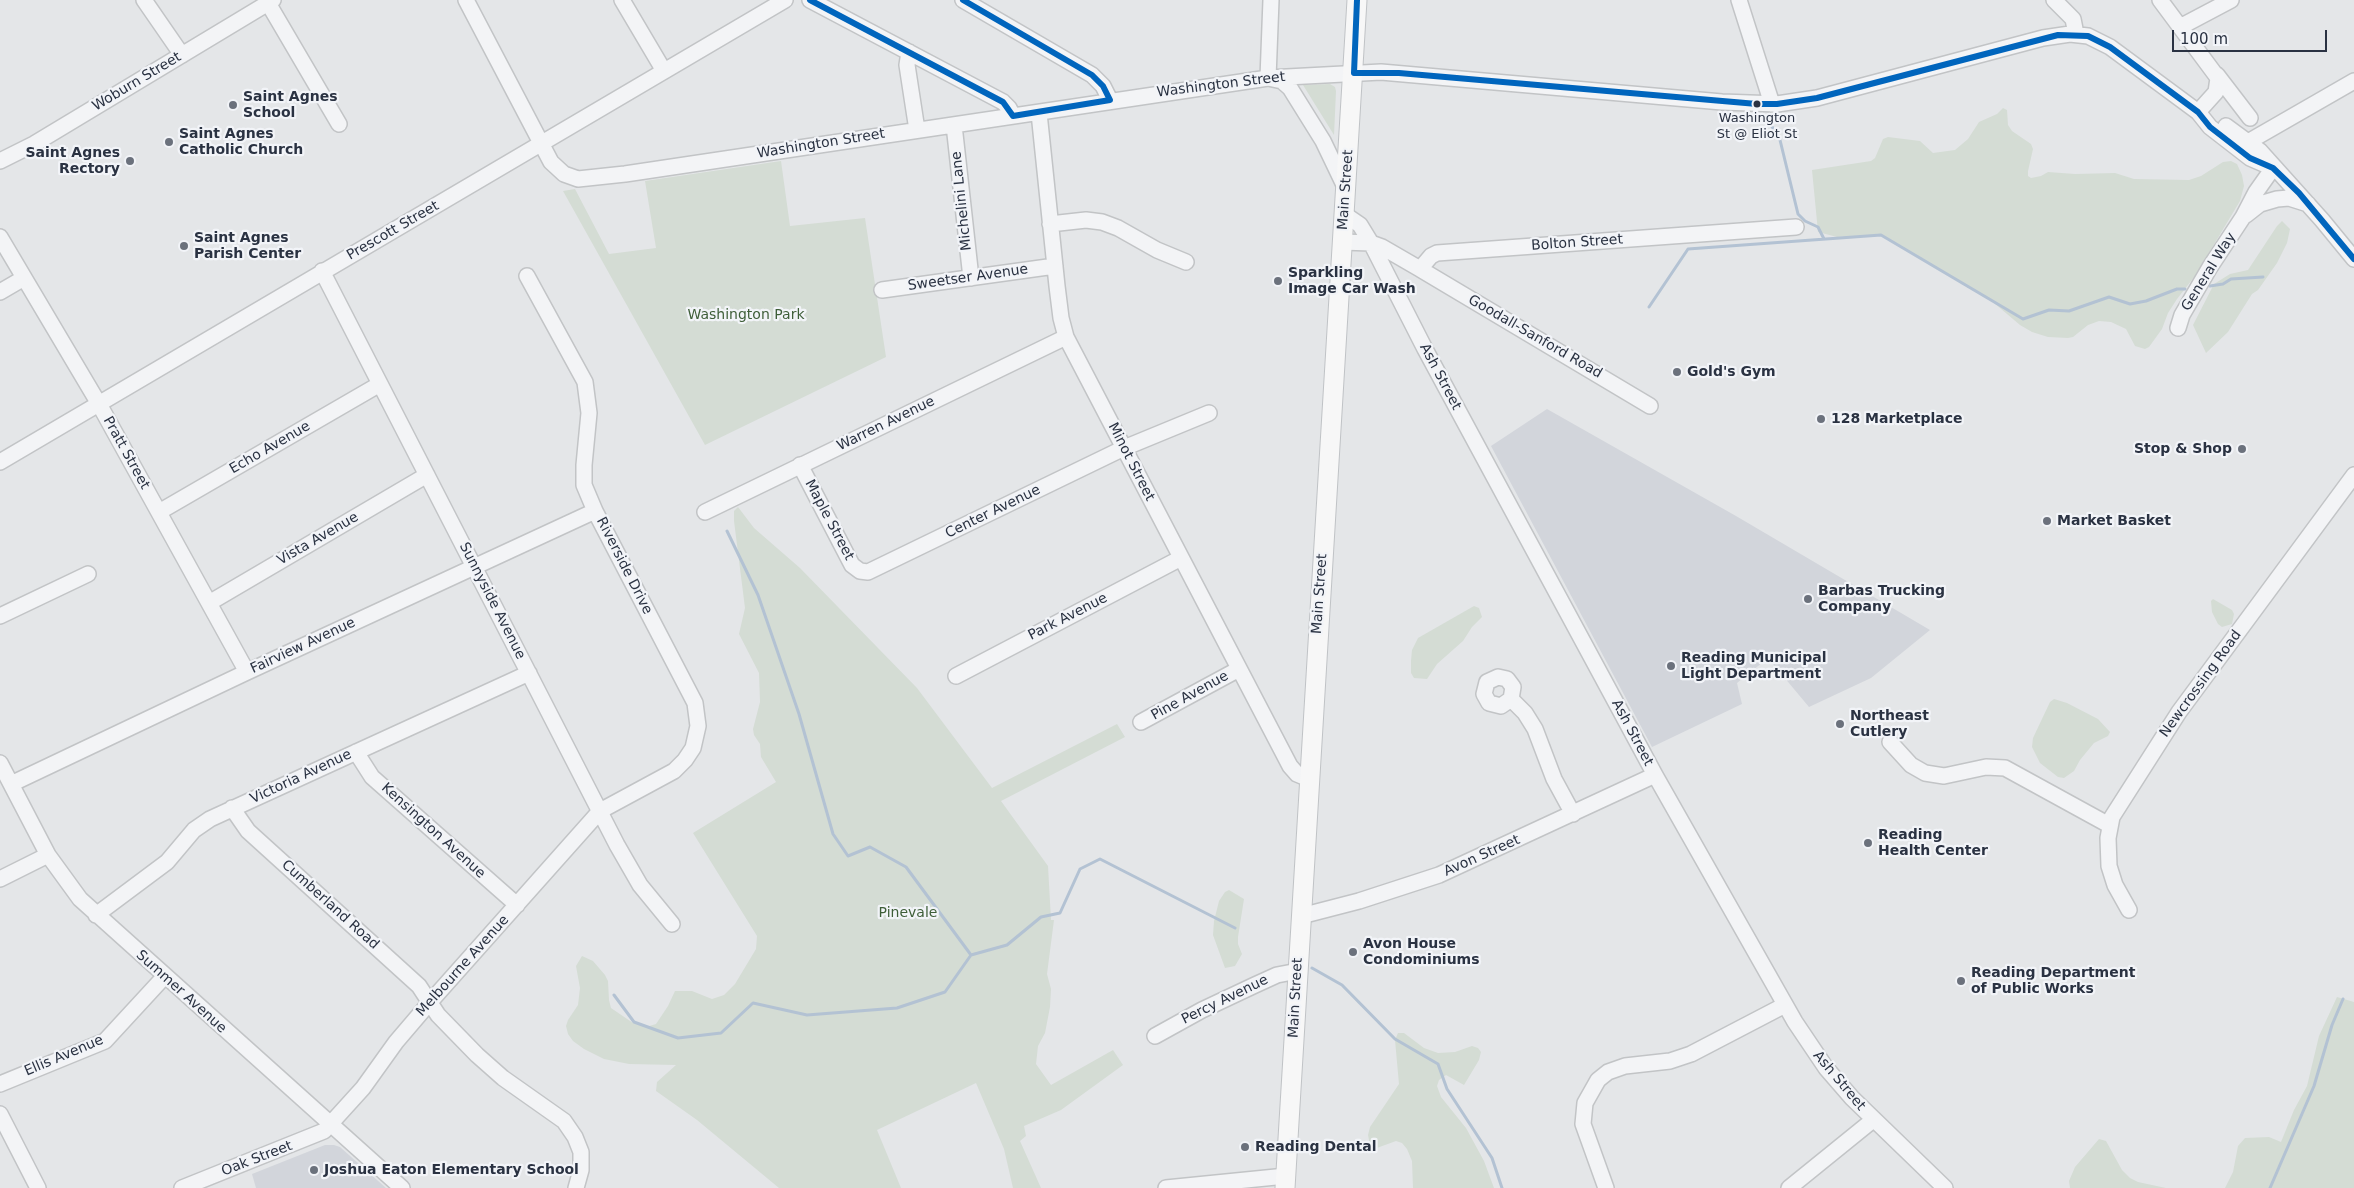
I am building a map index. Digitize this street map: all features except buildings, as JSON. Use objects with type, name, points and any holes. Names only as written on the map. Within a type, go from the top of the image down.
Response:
[{"type":"main road","name":"Main Street","points":[[1286,1182],[1357,0]]},
{"type":"street","points":[[144,0],[182,55]]},
{"type":"street","name":"Washington Street","points":[[466,0],[541,143],[559,171],[569,177],[584,179],[1268,78],[1354,73],[1398,73],[1722,102],[1772,104],[1817,98],[2043,38],[2076,34]]},
{"type":"street","points":[[622,0],[664,71]]},
{"type":"street","name":"Prescott Street","points":[[0,462],[785,0]]},
{"type":"street","points":[[810,0],[1003,102],[1008,106],[1013,116]]},
{"type":"street","points":[[963,0],[1092,75],[1103,86],[1110,100]]},
{"type":"street","points":[[1271,0],[1268,78],[1282,81],[1290,88],[1323,142],[1346,189]]},
{"type":"street","points":[[1739,0],[1772,104]]},
{"type":"street","points":[[2054,0],[2073,19],[2076,34],[2094,38],[2110,47],[2198,112],[2210,127],[2250,158],[2273,168]]},
{"type":"street","points":[[2160,0],[2250,118]]},
{"type":"street","points":[[2180,27],[2231,0]]},
{"type":"street","points":[[270,1],[339,124]]},
{"type":"street","name":"Woburn Street","points":[[0,161],[34,144],[270,1]]},
{"type":"street","points":[[909,52],[908,73],[916,130]]},
{"type":"street","points":[[2198,112],[2217,90],[2217,76]]},
{"type":"street","points":[[2248,142],[2354,81]]},
{"type":"street","points":[[2198,112],[2216,119],[2260,151],[2354,259]]},
{"type":"street","name":"Minot Street","points":[[1039,113],[1054,266],[1061,318],[1066,337],[1290,766],[1297,774],[1309,779]]},
{"type":"street","name":"Michelini Lane","points":[[954,125],[971,278]]},
{"type":"street","name":"General Way","points":[[2178,328],[2182,315],[2210,267],[2273,168]]},
{"type":"street","name":"General Way","points":[[2243,217],[2260,204],[2277,199],[2289,198],[2308,204]]},
{"type":"street","name":"Ash Street","points":[[1344,214],[1360,225],[1371,243],[1425,349],[1655,775],[1785,1005],[1826,1068],[1873,1120],[1945,1188]]},
{"type":"street","points":[[1050,224],[1086,220],[1102,222],[1118,228],[1157,250],[1186,262]]},
{"type":"street","name":"Bolton Street","points":[[1420,269],[1431,256],[1437,253],[1796,227]]},
{"type":"street","name":"Pratt Street","points":[[0,237],[99,404],[247,672]]},
{"type":"street","points":[[1342,242],[1371,243],[1382,247],[1420,269]]},
{"type":"street","name":"Sweetser Avenue","points":[[882,290],[1054,266]]},
{"type":"street","name":"Goodall-Sanford Road","points":[[1420,269],[1650,406]]},
{"type":"street","name":"Sunnyside Avenue","points":[[322,271],[600,811],[640,885],[672,924]]},
{"type":"street","name":"Riverside Drive","points":[[527,276],[585,382],[589,413],[584,480],[595,511],[692,696],[697,710],[698,726],[693,748],[680,766],[600,811]]},
{"type":"street","points":[[0,292],[24,278]]},
{"type":"street","name":"Warren Avenue","points":[[705,512],[1066,337]]},
{"type":"street","name":"Echo Avenue","points":[[159,512],[380,384]]},
{"type":"street","name":"Center Avenue","points":[[860,571],[872,570],[1124,448],[1209,413]]},
{"type":"street","name":"Maple Street","points":[[800,465],[852,564],[860,571]]},
{"type":"street","name":"Vista Avenue","points":[[209,603],[427,474]]},
{"type":"street","name":"Newcrossing Road","points":[[2129,910],[2115,885],[2110,871],[2108,852],[2109,825],[2120,803],[2180,712],[2354,475]]},
{"type":"street","name":"Fairview Avenue","points":[[11,784],[247,672],[595,511]]},
{"type":"street","name":"Park Avenue","points":[[956,676],[1181,558]]},
{"type":"street","points":[[0,616],[88,574]]},
{"type":"street","name":"Pine Avenue","points":[[1141,722],[1239,669]]},
{"type":"street","name":"Victoria Avenue","points":[[96,916],[167,862],[202,824],[232,808],[529,673]]},
{"type":"street","points":[[1511,699],[1521,707],[1535,729],[1554,779],[1574,814]]},
{"type":"street","points":[[1890,742],[1911,765],[1924,773],[1944,776],[1986,767],[2005,768],[2109,825]]},
{"type":"street","name":"Kensington Avenue","points":[[356,752],[372,777],[517,905]]},
{"type":"street","name":"Summer Avenue","points":[[0,763],[48,855],[67,884],[96,916],[402,1188]]},
{"type":"street","name":"Avon Street","points":[[1301,916],[1359,901],[1439,875],[1655,775]]},
{"type":"street","name":"Cumberland Road","points":[[232,808],[246,829],[420,986],[438,1015],[490,1066],[522,1092],[559,1116],[568,1125],[578,1142],[581,1156],[580,1176],[576,1188]]},
{"type":"street","name":"Melbourne Avenue","points":[[331,1125],[368,1082],[396,1042],[431,1001],[600,811]]},
{"type":"street","points":[[0,879],[48,855]]},
{"type":"street","name":"Percy Avenue","points":[[1155,1036],[1202,1010],[1255,985],[1277,975],[1298,971]]},
{"type":"street","name":"Ellis Avenue","points":[[0,1084],[105,1041],[164,977]]},
{"type":"street","points":[[1606,1188],[1583,1124],[1585,1103],[1598,1080],[1608,1072],[1625,1066],[1670,1061],[1691,1054],[1785,1005]]},
{"type":"street","points":[[0,1114],[38,1188]]},
{"type":"street","points":[[1788,1188],[1873,1120]]},
{"type":"street","name":"Oak Street","points":[[182,1188],[317,1135],[331,1125]]},
{"type":"street","points":[[1166,1188],[1286,1182]]},
{"type":"shaded area","points":[[1547,409],[1736,516],[1930,630],[1871,678],[1809,707],[1768,658],[1737,683],[1742,704],[1652,747],[1491,446]]},
{"type":"shaded area","name":"Joshua Eaton Elementary School","points":[[325,1145],[340,1147],[386,1188],[256,1188],[252,1174]]},
{"type":"green space","points":[[1330,84],[1335,87],[1336,91],[1334,135],[1303,85]]},
{"type":"green space","points":[[2003,108],[2007,110],[2008,125],[2012,131],[2031,144],[2033,149],[2028,171],[2028,176],[2031,178],[2048,172],[2075,174],[2115,173],[2134,179],[2189,180],[2201,176],[2223,162],[2231,161],[2237,164],[2244,186],[2240,201],[2195,276],[2168,313],[2162,329],[2149,347],[2145,349],[2135,346],[2126,329],[2111,322],[2099,321],[2088,325],[2073,337],[2068,338],[2048,337],[2032,332],[2020,325],[1994,303],[1882,235],[1837,237],[1818,232],[1812,170],[1871,161],[1875,158],[1883,139],[1888,137],[1920,141],[1933,153],[1955,150],[1968,139],[1979,122],[1997,114]]},
{"type":"green space","name":"Washington Park","points":[[781,161],[790,226],[865,218],[886,357],[705,445],[563,191],[575,189],[609,254],[656,248],[645,181]]},
{"type":"green space","points":[[2282,221],[2290,229],[2287,243],[2277,263],[2258,290],[2252,294],[2228,332],[2206,353],[2193,325],[2214,284],[2230,274],[2248,270]]},
{"type":"green space","name":"Pinevale","points":[[738,507],[754,528],[800,568],[917,688],[992,788],[1117,724],[1125,737],[1001,801],[1048,866],[1051,920],[1054,920],[1047,974],[1051,989],[1050,1007],[1045,1033],[1038,1046],[1036,1064],[1051,1085],[1113,1050],[1123,1065],[1061,1110],[1024,1126],[1026,1136],[1020,1141],[1041,1188],[1013,1188],[1004,1149],[976,1083],[877,1130],[901,1188],[779,1188],[697,1120],[656,1091],[657,1082],[676,1065],[629,1064],[604,1059],[584,1049],[573,1041],[568,1034],[566,1026],[568,1020],[578,1005],[580,988],[576,966],[582,956],[593,961],[605,975],[608,981],[611,1008],[633,1023],[646,1027],[656,1024],[675,991],[692,991],[712,999],[724,995],[735,984],[756,949],[757,936],[693,833],[776,782],[761,757],[760,744],[754,735],[753,729],[760,702],[759,673],[739,634],[745,608],[734,521],[734,511]]},
{"type":"green space","points":[[2213,599],[2232,610],[2234,614],[2232,624],[2222,627],[2218,624],[2212,612],[2211,601]]},
{"type":"green space","points":[[1474,606],[1479,608],[1482,617],[1472,627],[1463,641],[1437,664],[1427,679],[1414,678],[1411,673],[1412,650],[1418,638]]},
{"type":"green space","points":[[2054,699],[2067,703],[2098,719],[2110,732],[2108,736],[2094,743],[2080,760],[2074,771],[2064,778],[2058,777],[2040,763],[2032,747],[2033,738],[2050,702]]},
{"type":"green space","points":[[1229,890],[1244,899],[1238,937],[1238,944],[1242,954],[1235,966],[1225,968],[1213,935],[1219,901],[1225,892]]},
{"type":"green space","points":[[2337,997],[2354,1002],[2354,1188],[2225,1188],[2233,1172],[2238,1146],[2245,1138],[2269,1137],[2281,1142],[2294,1110],[2307,1086],[2319,1036]]},
{"type":"green space","points":[[1398,1033],[1404,1033],[1424,1048],[1438,1053],[1455,1052],[1472,1046],[1478,1048],[1481,1052],[1479,1060],[1464,1085],[1446,1075],[1439,1080],[1437,1086],[1441,1097],[1466,1128],[1484,1161],[1494,1188],[1413,1188],[1412,1161],[1402,1143],[1396,1141],[1374,1149],[1370,1145],[1368,1135],[1370,1127],[1399,1084],[1395,1040]]},
{"type":"green space","points":[[2099,1139],[2106,1141],[2122,1170],[2130,1178],[2138,1182],[2166,1188],[2070,1188],[2069,1181],[2075,1167]]},
{"type":"waterway","points":[[1771,125],[1780,140],[1798,214],[1805,221],[1818,227],[1824,239]]},
{"type":"waterway","points":[[1649,307],[1688,249],[1881,235],[2023,319],[2049,310],[2069,311],[2109,297],[2130,304],[2146,301],[2177,289],[2185,289]]},
{"type":"waterway","points":[[2210,286],[2223,284],[2231,279],[2263,277]]},
{"type":"waterway","points":[[727,531],[758,595],[799,714],[833,834],[848,856],[870,847],[906,867],[971,955],[1007,945],[1041,917],[1060,913],[1080,869],[1100,859],[1235,928]]},
{"type":"waterway","points":[[614,995],[634,1022],[678,1038],[721,1033],[753,1003],[807,1015],[897,1008],[945,992],[971,955]]},
{"type":"waterway","points":[[1312,968],[1342,985],[1395,1039],[1438,1064],[1447,1089],[1492,1158],[1502,1188]]},
{"type":"waterway","points":[[2270,1188],[2314,1086],[2332,1025],[2343,999]]},
{"type":"transit line","points":[[810,0],[1003,102],[1013,116],[1110,100],[1103,86],[1092,75],[963,0]]},
{"type":"transit line","points":[[1357,0],[1354,73],[1399,73],[1757,104],[1777,104],[1817,98],[2058,35],[2088,36],[2110,47],[2198,112],[2210,127],[2250,158],[2273,168],[2299,193],[2354,259]]},
{"type":"place","name":"Washington St @ Eliot St","points":[[1757,104]]},
{"type":"place","name":"Saint Agnes School","points":[[233,105]]},
{"type":"place","name":"Saint Agnes Catholic Church","points":[[169,142]]},
{"type":"place","name":"Saint Agnes Rectory","points":[[130,161]]},
{"type":"place","name":"Saint Agnes Parish Center","points":[[184,246]]},
{"type":"place","name":"Sparkling Image Car Wash","points":[[1278,281]]},
{"type":"place","name":"Gold's Gym","points":[[1677,372]]},
{"type":"place","name":"128 Marketplace","points":[[1821,419]]},
{"type":"place","name":"Stop & Shop","points":[[2242,449]]},
{"type":"place","name":"Market Basket","points":[[2047,521]]},
{"type":"place","name":"Barbas Trucking Company","points":[[1808,599]]},
{"type":"place","name":"Reading Municipal Light Department","points":[[1671,666]]},
{"type":"place","name":"Northeast Cutlery","points":[[1840,724]]},
{"type":"place","name":"Reading Health Center","points":[[1868,843]]},
{"type":"place","name":"Avon House Condominiums","points":[[1353,952]]},
{"type":"place","name":"Reading Department of Public Works","points":[[1961,981]]},
{"type":"place","name":"Reading Dental","points":[[1245,1147]]},
{"type":"place","name":"Joshua Eaton Elementary School","points":[[314,1170]]}]
